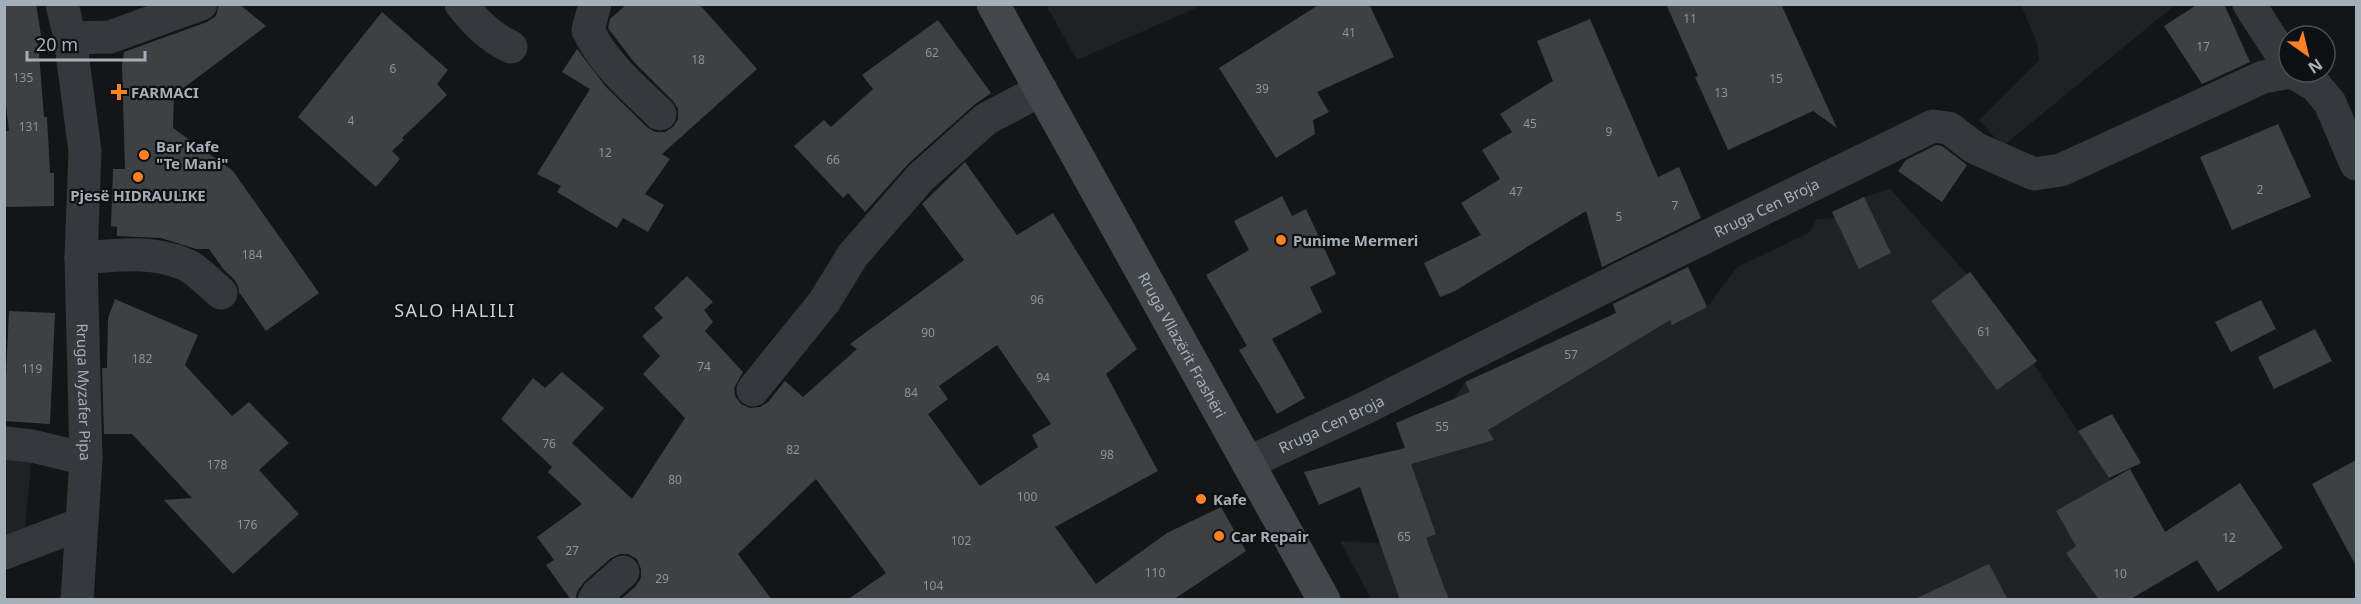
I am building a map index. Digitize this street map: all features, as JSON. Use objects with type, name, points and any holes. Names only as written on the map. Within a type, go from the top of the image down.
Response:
[{"type":"main road","name":"Rruga Vllazërit Frashëri","points":[[993,4],[1324,600]]},
{"type":"street","name":"Rruga Myzafer Pipa","points":[[62,4],[70,38],[85,151],[81,258],[86,459],[77,600]]},
{"type":"street","points":[[70,38],[110,37],[201,4]]},
{"type":"street","points":[[461,4],[477,24],[496,40],[512,47]]},
{"type":"street","points":[[595,4],[588,30],[595,46],[610,66],[660,114]]},
{"type":"street","points":[[2249,4],[2277,47]]},
{"type":"street","name":"Rruga Cen Broja","points":[[1248,463],[1367,407],[1632,273],[1933,126],[1949,128],[1975,148],[2034,174],[2061,170],[2263,77],[2277,75]]},
{"type":"street","points":[[2313,84],[2330,103],[2356,164]]},
{"type":"street","points":[[753,390],[824,302],[853,255],[921,177],[986,119],[1041,90]]},
{"type":"street","points":[[81,258],[129,253],[166,259],[185,264],[221,293]]},
{"type":"street","points":[[4,443],[32,446],[86,459]]},
{"type":"street","points":[[4,553],[81,524]]},
{"type":"street","points":[[594,600],[623,572]]},
{"type":"shaded area","points":[[1046,5],[1203,5],[1077,60]]},
{"type":"shaded area","points":[[2021,5],[2175,5],[2003,146],[1979,120],[2039,60],[2037,43]]},
{"type":"shaded area","points":[[1890,189],[1967,274],[1971,272],[2037,361],[2034,364],[2126,508],[2113,600],[1371,599],[1340,541],[1380,543],[1420,492],[1396,423],[1454,399],[1465,382],[1656,295],[1698,288],[1708,306],[1737,267],[1809,233],[1817,219],[1834,218],[1833,212],[1864,197]]},
{"type":"shaded area","points":[[5,453],[32,456],[24,537],[5,548]]},
{"type":"building","points":[[4,4],[36,4],[42,41],[38,41],[44,117],[47,117],[50,173],[54,173],[54,206],[4,207],[4,131],[9,131],[4,90]]},
{"type":"building","points":[[219,4],[239,4],[266,26],[174,95],[173,128],[233,171],[319,293],[266,331],[239,292],[234,279],[224,270],[209,249],[196,249],[161,238],[117,236],[117,227],[111,226],[113,169],[125,169],[122,65],[124,52],[207,22],[216,16]]},
{"type":"building","points":[[627,4],[699,4],[757,69],[662,154],[670,159],[645,194],[664,205],[648,232],[623,218],[617,228],[557,192],[561,186],[537,174],[590,89],[562,72],[577,49],[606,87],[648,128],[655,132],[665,132],[673,127],[678,119],[678,109],[673,101],[634,62],[608,28],[610,19]]},
{"type":"building","points":[[1320,4],[1369,4],[1394,57],[1317,92],[1329,112],[1313,120],[1315,134],[1276,158],[1219,68]]},
{"type":"building","points":[[1666,4],[1781,4],[1837,128],[1813,111],[1728,150],[1695,77],[1698,76]]},
{"type":"building","points":[[2198,4],[2224,4],[2250,62],[2202,84],[2164,26]]},
{"type":"building","points":[[382,12],[448,70],[437,84],[447,95],[402,138],[404,140],[392,151],[400,159],[376,187],[298,117]]},
{"type":"building","points":[[1590,19],[1658,177],[1679,167],[1701,218],[1602,267],[1586,211],[1455,291],[1440,297],[1424,263],[1481,235],[1461,203],[1500,179],[1482,150],[1512,132],[1500,114],[1553,81],[1537,41]]},
{"type":"building","points":[[938,20],[991,93],[974,105],[909,163],[865,212],[848,193],[843,198],[794,146],[824,120],[831,127],[873,89],[862,75]]},
{"type":"building","points":[[2278,124],[2311,197],[2232,230],[2200,157]]},
{"type":"building","points":[[1936,145],[1942,146],[1967,165],[1942,202],[1898,171],[1906,160]]},
{"type":"building","points":[[965,162],[1017,235],[1053,213],[1137,349],[1106,374],[1158,471],[1055,527],[1096,584],[1167,533],[1221,507],[1246,551],[1173,600],[847,600],[886,573],[816,479],[738,554],[772,600],[620,600],[636,586],[641,578],[641,569],[637,559],[628,554],[620,554],[611,558],[585,581],[578,590],[575,600],[571,600],[546,565],[554,560],[537,537],[582,504],[548,472],[552,467],[501,419],[533,378],[545,388],[562,372],[604,408],[572,443],[632,499],[685,418],[643,374],[660,356],[642,336],[663,318],[654,308],[687,276],[713,302],[704,310],[713,322],[705,331],[743,372],[734,388],[735,396],[741,404],[750,408],[760,407],[768,402],[785,381],[803,397],[857,349],[850,344],[964,260],[922,204]],"holes":[[[997,345],[1051,424],[1032,435],[1038,447],[980,486],[928,414],[948,399],[939,386]]]},
{"type":"building","points":[[1282,196],[1292,216],[1306,209],[1336,274],[1310,287],[1322,312],[1272,339],[1305,398],[1277,414],[1239,350],[1247,346],[1206,275],[1249,250],[1234,221]]},
{"type":"building","points":[[1864,197],[1891,253],[1859,269],[1832,212]]},
{"type":"building","points":[[1688,267],[1707,307],[1672,325],[1670,320],[1488,430],[1494,440],[1411,464],[1436,534],[1426,538],[1449,600],[1400,600],[1360,487],[1319,505],[1304,472],[1405,448],[1396,423],[1470,392],[1465,382],[1616,313],[1613,304]]},
{"type":"building","points":[[1970,272],[2037,361],[1997,390],[1931,301]]},
{"type":"building","points":[[115,299],[198,335],[185,365],[232,416],[249,402],[289,443],[259,470],[299,514],[233,574],[164,500],[192,498],[132,434],[104,434],[102,368],[107,368],[108,318]]},
{"type":"building","points":[[2261,300],[2276,329],[2231,352],[2215,322]]},
{"type":"building","points":[[9,311],[55,313],[50,424],[4,421]]},
{"type":"building","points":[[2315,329],[2332,361],[2274,389],[2258,357]]},
{"type":"building","points":[[2112,414],[2141,463],[2109,478],[2078,431]]},
{"type":"building","points":[[2356,460],[2356,566],[2312,484]]},
{"type":"building","points":[[2130,469],[2165,532],[2240,483],[2283,548],[2218,592],[2197,560],[2129,600],[2099,600],[2066,553],[2076,546],[2056,511]]},
{"type":"building","points":[[1989,564],[2008,600],[1913,600]]},
{"type":"place","name":"FARMACI","points":[[119,92]]},
{"type":"place","name":"Bar Kafe \"Te Mani\"","points":[[144,155]]},
{"type":"place","name":"Pjesë HIDRAULIKE","points":[[138,177]]},
{"type":"place","name":"Punime Mermeri","points":[[1281,240]]},
{"type":"place","name":"Kafe","points":[[1201,499]]},
{"type":"place","name":"Car Repair","points":[[1219,536]]},
{"type":"district","name":"SALO HALILI","points":[[455,310]]}]
